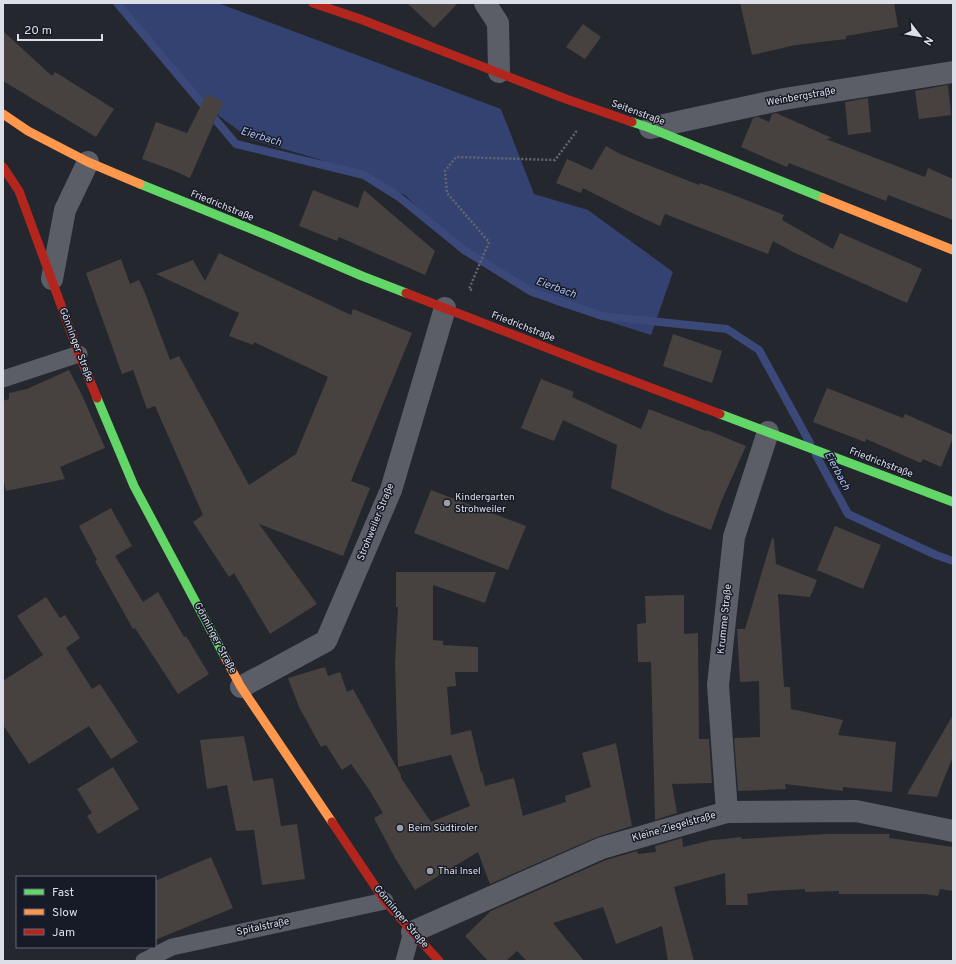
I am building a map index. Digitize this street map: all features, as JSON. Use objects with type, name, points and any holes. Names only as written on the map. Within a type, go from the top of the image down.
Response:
[{"type":"main road","name":"Seitenstraße","points":[[313,3],[499,72],[566,99],[650,128],[953,250]]},
{"type":"main road","points":[[3,114],[28,131],[88,162]]},
{"type":"main road","name":"Friedrichstraße","points":[[88,162],[362,276],[591,365],[953,502]]},
{"type":"main road","name":"Gönninger Straße","points":[[3,167],[19,191],[79,354],[134,486],[241,687],[385,901],[439,961]]},
{"type":"street","points":[[485,3],[498,23],[499,72]]},
{"type":"street","name":"Weinbergstraße","points":[[650,128],[784,99],[953,72]]},
{"type":"street","points":[[52,279],[65,210],[88,162]]},
{"type":"street","name":"Strohweiler Straße","points":[[241,687],[326,641],[390,490],[445,308]]},
{"type":"street","name":"Krumme Straße","points":[[727,812],[718,685],[734,537],[768,432]]},
{"type":"street","name":"Kleine Ziegelstraße","points":[[412,932],[602,848],[727,812],[856,811],[953,831]]},
{"type":"lane","points":[[3,378],[79,354]]},
{"type":"lane","name":"Spitalstraße","points":[[144,961],[172,947],[385,901]]},
{"type":"lane","points":[[404,961],[412,932]]},
{"type":"path","points":[[469,289],[489,242],[447,192],[445,171],[456,157],[555,160],[576,132],[566,99]]},
{"type":"shaded area","points":[[122,3],[218,3],[501,109],[534,194],[588,210],[673,272],[651,335],[556,305],[463,253],[405,195],[318,159],[250,139],[199,101]]},
{"type":"building","points":[[407,3],[458,3],[434,28]]},
{"type":"building","points":[[740,3],[894,3],[898,27],[846,36],[846,39],[796,45],[752,55]]},
{"type":"building","points":[[583,24],[601,37],[585,59],[566,47]]},
{"type":"building","points":[[3,31],[52,76],[55,72],[114,109],[96,137],[3,81]]},
{"type":"building","points":[[948,85],[951,115],[919,119],[915,91]]},
{"type":"building","points":[[207,94],[223,102],[190,178],[142,159],[156,122],[187,133]]},
{"type":"building","points":[[868,98],[871,132],[848,135],[845,102]]},
{"type":"building","points":[[776,113],[832,138],[826,139],[925,177],[928,168],[953,179],[953,220],[888,195],[886,201],[789,163],[787,167],[741,147],[753,118],[758,117],[769,122],[772,114]]},
{"type":"building","points":[[606,146],[620,154],[699,185],[700,183],[784,215],[782,220],[833,249],[840,233],[922,269],[907,303],[795,253],[773,241],[768,254],[665,214],[660,226],[583,188],[581,193],[556,183],[567,159],[592,170]]},
{"type":"building","points":[[313,190],[358,208],[364,190],[435,251],[425,275],[339,237],[337,241],[299,226]]},
{"type":"building","points":[[219,253],[351,315],[353,309],[412,333],[351,481],[370,488],[343,556],[259,524],[317,604],[270,634],[234,573],[229,577],[193,522],[203,515],[155,406],[147,409],[133,370],[122,374],[86,273],[121,259],[130,284],[139,280],[170,360],[179,356],[249,485],[296,454],[328,377],[254,342],[253,345],[229,336],[239,313],[156,274],[193,260],[205,281]]},
{"type":"building","points":[[673,334],[722,351],[712,383],[663,366]]},
{"type":"building","points":[[69,370],[82,395],[105,448],[60,467],[65,479],[6,491],[3,478],[3,401],[9,399],[9,393],[27,389]]},
{"type":"building","points":[[541,379],[574,392],[572,397],[641,429],[649,409],[746,446],[721,502],[711,530],[667,513],[611,488],[617,445],[563,420],[554,441],[521,428]]},
{"type":"building","points":[[827,388],[903,418],[905,414],[953,435],[941,467],[923,459],[921,463],[866,439],[865,442],[813,422]]},
{"type":"building","points":[[431,490],[526,526],[508,570],[414,533]]},
{"type":"building","points":[[111,508],[132,546],[115,556],[143,602],[158,592],[184,637],[186,636],[209,674],[178,694],[135,628],[133,629],[95,561],[97,560],[79,526]]},
{"type":"building","points":[[835,526],[881,545],[863,589],[817,570]]},
{"type":"building","points":[[772,538],[774,539],[776,564],[817,580],[810,597],[778,594],[784,687],[790,687],[791,709],[843,720],[838,735],[896,742],[892,792],[843,787],[843,791],[785,784],[786,789],[738,791],[734,738],[760,737],[759,681],[740,682],[737,629],[745,629]]},
{"type":"building","points":[[396,572],[496,572],[485,603],[433,585],[433,640],[443,641],[443,645],[478,647],[478,672],[455,672],[456,686],[447,687],[451,735],[471,730],[485,786],[514,778],[523,816],[566,802],[565,796],[591,787],[582,753],[616,743],[632,826],[597,837],[490,884],[478,852],[415,890],[395,858],[374,818],[383,813],[351,764],[342,770],[326,745],[321,747],[299,707],[288,678],[325,667],[328,676],[340,672],[347,692],[353,689],[401,775],[401,778],[431,822],[470,806],[451,755],[398,767],[395,663],[398,607],[396,607]]},
{"type":"building","points":[[684,595],[684,634],[698,633],[699,739],[709,739],[712,783],[672,784],[677,813],[655,820],[651,662],[638,662],[637,624],[646,623],[645,596]]},
{"type":"building","points":[[46,597],[60,618],[65,615],[80,638],[66,648],[92,689],[100,684],[138,742],[111,759],[89,726],[29,764],[3,725],[3,681],[43,655],[17,616]]},
{"type":"building","points":[[953,715],[953,756],[937,797],[907,794]]},
{"type":"building","points":[[244,736],[253,781],[273,778],[281,826],[297,824],[305,879],[262,885],[254,830],[236,831],[227,785],[207,789],[200,740]]},
{"type":"building","points":[[113,767],[139,809],[98,834],[87,816],[92,813],[77,789]]},
{"type":"building","points":[[828,834],[890,834],[889,838],[953,847],[953,891],[940,889],[938,896],[925,894],[839,894],[839,891],[805,892],[805,889],[771,891],[747,894],[748,905],[726,905],[725,873],[674,887],[694,961],[668,961],[662,926],[616,944],[603,907],[553,923],[584,961],[527,961],[517,951],[506,961],[488,961],[465,936],[491,911],[606,860],[637,851],[638,854],[656,852],[655,846],[682,838],[683,847],[712,840],[741,837],[742,839]]},
{"type":"building","points":[[211,857],[233,908],[156,940],[156,881]]},
{"type":"waterway","name":"Eierbach","points":[[117,3],[236,144],[364,175],[399,197],[464,250],[532,292],[602,316],[727,329],[759,350],[810,443]]},
{"type":"waterway","name":"Eierbach","points":[[816,455],[848,514],[936,555],[953,561]]},
{"type":"traffic: fast","points":[[632,122],[823,198]]},
{"type":"traffic: fast","points":[[140,184],[406,293]]},
{"type":"traffic: fast","points":[[97,398],[134,486],[226,659]]},
{"type":"traffic: fast","points":[[720,414],[953,502]]},
{"type":"traffic: slow","points":[[3,114],[28,131],[88,162],[140,184]]},
{"type":"traffic: slow","points":[[823,198],[953,250]]},
{"type":"traffic: slow","points":[[226,659],[241,687],[332,822]]},
{"type":"traffic: jam","points":[[313,3],[360,19],[566,99],[632,122]]},
{"type":"traffic: jam","points":[[3,167],[19,191],[79,354],[97,398]]},
{"type":"traffic: jam","points":[[406,293],[720,414]]},
{"type":"traffic: jam","points":[[332,822],[385,901],[439,961]]},
{"type":"place","name":"Kindergarten Strohweiler","points":[[447,503]]},
{"type":"place","name":"Beim Südtiroler","points":[[400,828]]},
{"type":"place","name":"Thai Insel","points":[[430,871]]}]
